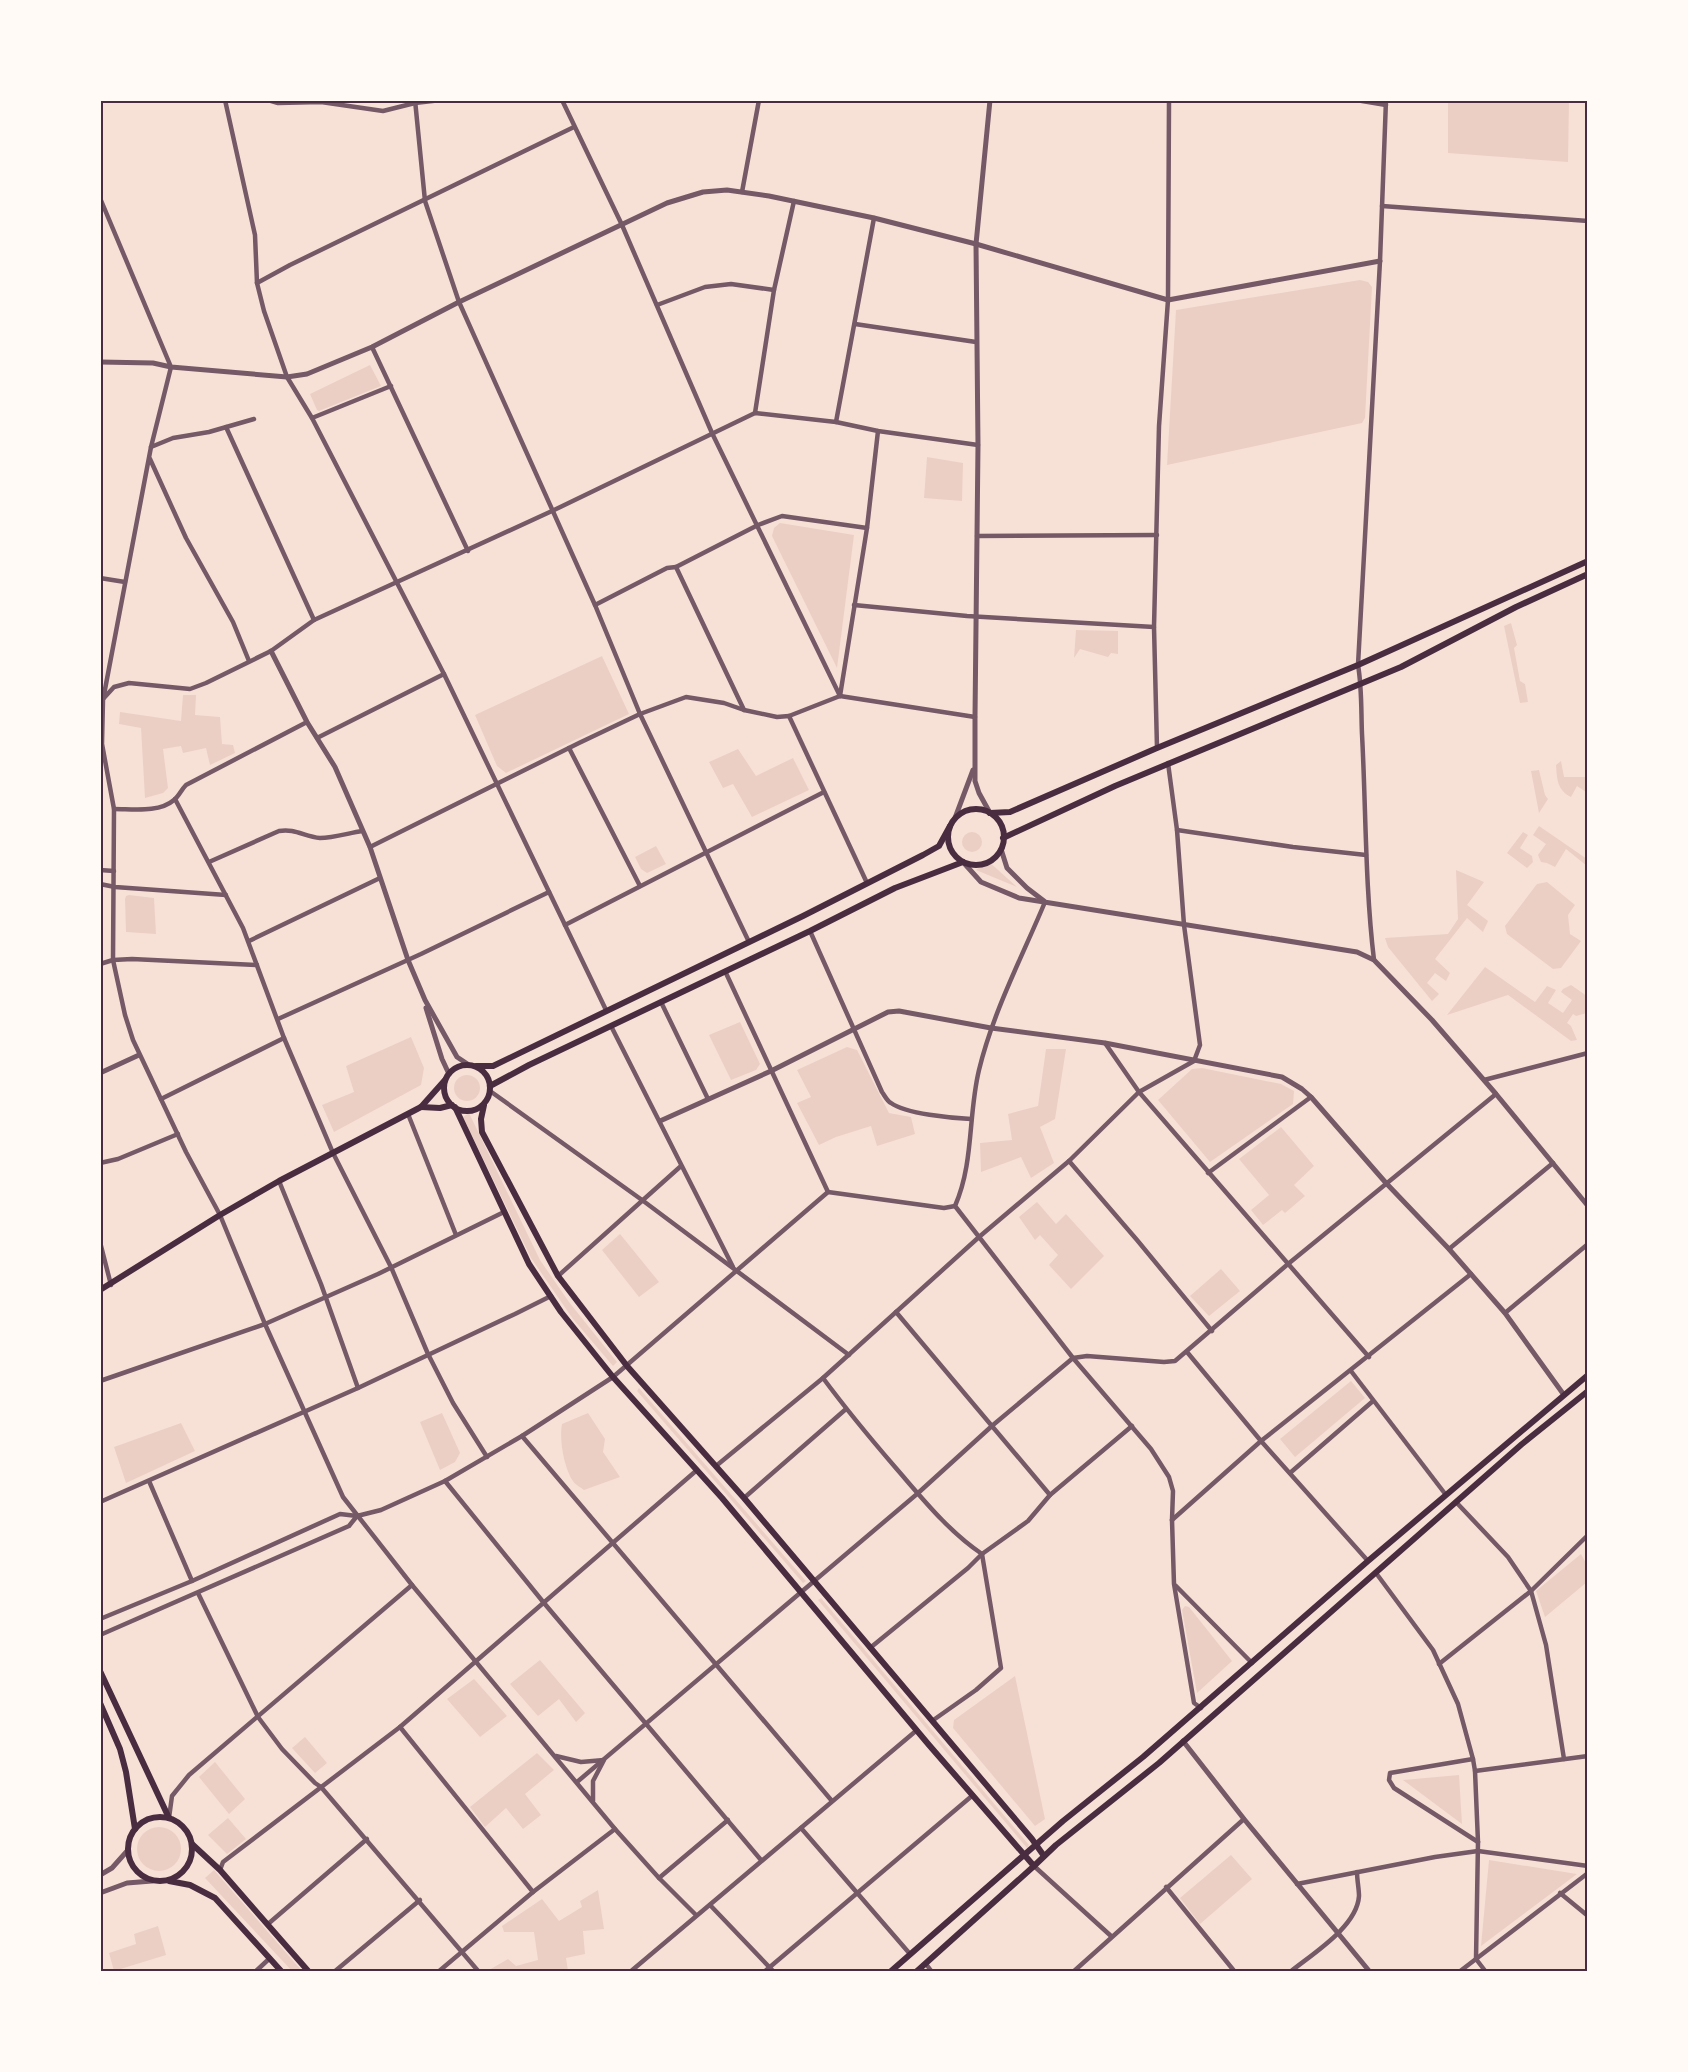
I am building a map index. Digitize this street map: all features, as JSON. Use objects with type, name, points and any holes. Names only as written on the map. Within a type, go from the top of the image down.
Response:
[{"type":"main road","points":[[100,1290],[279,1181],[421,1107],[447,1077],[461,1066],[493,1066],[867,883],[939,846],[955,818],[962,812],[981,810],[990,813],[1010,812],[1157,747],[1358,665],[1587,561]]},
{"type":"main road","points":[[1003,838],[1114,786],[1401,667],[1516,607],[1587,574]]},
{"type":"main road","points":[[950,826],[949,845],[953,853],[963,862],[976,865],[985,864],[992,860],[1000,849],[1003,838],[1002,827],[990,813]]},
{"type":"main road","points":[[963,862],[896,888],[529,1065],[490,1089],[483,1105],[482,1132],[558,1276],[627,1366],[744,1498],[1044,1856]]},
{"type":"main road","points":[[476,1066],[487,1076],[490,1089]]},
{"type":"main road","points":[[447,1077],[445,1095],[453,1106],[529,1264],[551,1296],[613,1377],[697,1470],[1034,1866]]},
{"type":"main road","points":[[421,1107],[453,1106],[470,1111],[483,1105]]},
{"type":"main road","points":[[890,1971],[1587,1375]]},
{"type":"main road","points":[[916,1971],[1044,1856],[1183,1741],[1522,1444],[1587,1394]]},
{"type":"main road","points":[[100,1671],[169,1818]]},
{"type":"main road","points":[[100,1703],[120,1749],[135,1829]]},
{"type":"main road","points":[[168,1881],[184,1872],[190,1864],[193,1854],[192,1844],[184,1827],[169,1818],[150,1818],[135,1829],[130,1839],[129,1858],[138,1872],[152,1881],[190,1885],[214,1898],[282,1971]]},
{"type":"main road","points":[[192,1844],[220,1869],[309,1971]]},
{"type":"street","points":[[225,100],[255,235],[257,283],[286,377],[312,418],[444,674],[606,1010]]},
{"type":"street","points":[[268,100],[278,103],[321,102],[383,111],[415,102],[441,100]]},
{"type":"street","points":[[562,100],[622,225],[712,433],[840,696]]},
{"type":"street","points":[[742,192],[759,100]]},
{"type":"street","points":[[990,100],[976,244],[978,445],[975,717],[975,781],[990,813]]},
{"type":"street","points":[[1157,747],[1154,627],[1159,426],[1168,300],[1169,100]]},
{"type":"street","points":[[1356,100],[1386,103],[1380,261],[1358,665],[1361,685],[1367,896],[1374,960]]},
{"type":"street","points":[[415,102],[424,201],[459,302],[595,605],[640,714],[748,942]]},
{"type":"street","points":[[257,283],[574,127]]},
{"type":"street","points":[[100,362],[153,363],[171,367],[286,377],[307,374],[372,347],[459,302],[667,203],[703,192],[727,190],[874,218],[976,244],[1168,300],[1380,261]]},
{"type":"street","points":[[100,198],[171,367],[151,447],[102,700],[101,744],[114,809],[113,960],[125,1015],[139,1055],[220,1215],[265,1324],[343,1497],[411,1585],[615,1829],[658,1878],[696,1915]]},
{"type":"street","points":[[755,413],[774,290],[794,201]]},
{"type":"street","points":[[1382,206],[1587,222]]},
{"type":"street","points":[[836,422],[874,218]]},
{"type":"street","points":[[657,304],[705,286],[731,284],[774,290]]},
{"type":"street","points":[[855,324],[976,342]]},
{"type":"street","points":[[372,347],[468,551]]},
{"type":"street","points":[[312,418],[391,386]]},
{"type":"street","points":[[102,700],[114,687],[129,684],[190,689],[270,651],[314,620],[468,551],[755,413],[836,422],[878,431],[978,445]]},
{"type":"street","points":[[151,447],[173,438],[209,432],[255,419]]},
{"type":"street","points":[[226,427],[314,620]]},
{"type":"street","points":[[840,696],[867,528],[878,431]]},
{"type":"street","points":[[149,458],[186,538],[233,622],[249,661]]},
{"type":"street","points":[[595,605],[667,568],[676,567],[758,525],[782,516],[867,528]]},
{"type":"street","points":[[977,536],[1156,535]]},
{"type":"street","points":[[676,567],[744,710]]},
{"type":"street","points":[[100,578],[125,582]]},
{"type":"street","points":[[854,605],[977,617],[1154,627]]},
{"type":"street","points":[[270,651],[335,767],[370,847],[408,960],[425,1000],[457,1058],[468,1065]]},
{"type":"street","points":[[317,738],[444,674]]},
{"type":"street","points":[[370,847],[640,714],[686,697],[724,703],[777,717],[789,716],[840,696],[975,717]]},
{"type":"street","points":[[789,716],[867,883]]},
{"type":"street","points":[[114,809],[147,809],[163,806],[175,799],[186,785],[308,722]]},
{"type":"street","points":[[569,748],[640,886]]},
{"type":"street","points":[[955,818],[975,762]]},
{"type":"street","points":[[716,1466],[823,1378],[979,1237],[1069,1161],[1139,1092],[1194,1060],[1200,1044],[1184,925],[1177,830],[1168,763]]},
{"type":"street","points":[[565,925],[824,792]]},
{"type":"street","points":[[175,799],[249,941],[284,1038],[333,1153],[391,1267],[428,1354],[453,1403],[487,1456]]},
{"type":"street","points":[[209,862],[279,831],[289,829],[299,831],[309,837],[323,838],[362,831]]},
{"type":"street","points":[[1177,830],[1366,855]]},
{"type":"street","points":[[1000,849],[1007,868],[1045,902]]},
{"type":"street","points":[[963,862],[981,882],[1019,898],[1357,952],[1374,960],[1432,1020],[1484,1080],[1587,1206]]},
{"type":"street","points":[[100,870],[114,870]]},
{"type":"street","points":[[249,941],[380,878]]},
{"type":"street","points":[[100,884],[226,895]]},
{"type":"street","points":[[278,1019],[549,892]]},
{"type":"street","points":[[955,1206],[966,1175],[978,1071],[991,1028],[1045,902]]},
{"type":"street","points":[[810,931],[882,1092],[892,1104],[928,1115],[971,1119]]},
{"type":"street","points":[[100,964],[113,960],[257,965]]},
{"type":"street","points":[[725,972],[828,1192]]},
{"type":"street","points":[[425,1000],[447,1077]]},
{"type":"street","points":[[661,1002],[708,1099]]},
{"type":"street","points":[[660,1121],[771,1071],[888,1012],[899,1011],[991,1028],[1105,1044],[1282,1077],[1311,1097],[1386,1183],[1449,1249],[1505,1313],[1564,1395]]},
{"type":"street","points":[[611,1026],[735,1270]]},
{"type":"street","points":[[161,1099],[284,1038]]},
{"type":"street","points":[[1105,1044],[1139,1092],[1369,1357]]},
{"type":"street","points":[[1484,1080],[1587,1053]]},
{"type":"street","points":[[100,1073],[139,1055]]},
{"type":"street","points":[[490,1089],[849,1355]]},
{"type":"street","points":[[578,1782],[917,1494],[993,1425],[1073,1358],[1086,1356],[1175,1361],[1288,1264],[1496,1094]]},
{"type":"street","points":[[1208,1173],[1311,1097]]},
{"type":"street","points":[[408,1114],[456,1235]]},
{"type":"street","points":[[100,1163],[118,1159],[178,1134]]},
{"type":"street","points":[[1069,1161],[1212,1331]]},
{"type":"street","points":[[1449,1249],[1553,1163]]},
{"type":"street","points":[[558,1276],[681,1166]]},
{"type":"street","points":[[279,1181],[358,1388]]},
{"type":"street","points":[[100,1619],[192,1581],[340,1514],[357,1516],[381,1510],[445,1481],[522,1436],[627,1366],[735,1270],[828,1192],[944,1208],[955,1206]]},
{"type":"street","points":[[955,1206],[1073,1358],[1151,1449],[1169,1477],[1173,1491],[1174,1584],[1194,1703],[1201,1707]]},
{"type":"street","points":[[100,1381],[265,1324],[325,1298],[504,1212]]},
{"type":"street","points":[[100,1242],[111,1285]]},
{"type":"street","points":[[1505,1313],[1587,1244]]},
{"type":"street","points":[[1172,1520],[1261,1441],[1471,1274]]},
{"type":"street","points":[[100,1502],[358,1388],[551,1296]]},
{"type":"street","points":[[896,1312],[1050,1495]]},
{"type":"street","points":[[1187,1352],[1261,1441],[1368,1561]]},
{"type":"street","points":[[1351,1371],[1446,1495]]},
{"type":"street","points":[[823,1378],[917,1494],[962,1540],[982,1554],[1001,1668],[976,1690],[932,1721]]},
{"type":"street","points":[[1290,1473],[1373,1401]]},
{"type":"street","points":[[744,1498],[846,1409]]},
{"type":"street","points":[[870,1648],[982,1554],[1028,1521],[1050,1495],[1132,1426]]},
{"type":"street","points":[[522,1436],[832,1801]]},
{"type":"street","points":[[220,1869],[223,1862],[400,1727],[697,1470]]},
{"type":"street","points":[[149,1481],[192,1581]]},
{"type":"street","points":[[445,1481],[544,1603],[761,1860]]},
{"type":"street","points":[[1456,1502],[1508,1557],[1531,1591],[1546,1645],[1564,1759]]},
{"type":"street","points":[[100,1635],[349,1526],[357,1516]]},
{"type":"street","points":[[1439,1664],[1531,1591],[1587,1535]]},
{"type":"street","points":[[1582,1539],[1587,1545]]},
{"type":"street","points":[[1376,1573],[1433,1650],[1458,1704],[1475,1771],[1478,1842],[1476,1959],[1486,1971]]},
{"type":"street","points":[[1174,1584],[1252,1663]]},
{"type":"street","points":[[169,1818],[172,1796],[189,1775],[411,1585]]},
{"type":"street","points":[[198,1593],[258,1718],[282,1749],[321,1787],[368,1839],[479,1971]]},
{"type":"street","points":[[400,1727],[533,1892]]},
{"type":"street","points":[[630,1971],[917,1730]]},
{"type":"street","points":[[1183,1741],[1337,1934],[1370,1971]]},
{"type":"street","points":[[555,1755],[581,1762],[604,1760]]},
{"type":"street","points":[[1475,1771],[1587,1756]]},
{"type":"street","points":[[1473,1759],[1390,1773],[1389,1780],[1394,1788],[1478,1842]]},
{"type":"street","points":[[593,1801],[592,1781],[604,1760]]},
{"type":"street","points":[[764,1971],[772,1969],[857,1892],[973,1796]]},
{"type":"street","points":[[1073,1971],[1244,1819]]},
{"type":"street","points":[[658,1878],[728,1820]]},
{"type":"street","points":[[801,1828],[910,1954]]},
{"type":"street","points":[[438,1971],[533,1892],[615,1829]]},
{"type":"street","points":[[268,1924],[368,1839]]},
{"type":"street","points":[[100,1875],[112,1868],[128,1850]]},
{"type":"street","points":[[1297,1884],[1435,1857],[1478,1851],[1587,1866]]},
{"type":"street","points":[[1034,1866],[1111,1936]]},
{"type":"street","points":[[1290,1971],[1337,1934],[1350,1920],[1359,1897],[1357,1872]]},
{"type":"street","points":[[1459,1971],[1587,1873]]},
{"type":"street","points":[[100,1893],[127,1883],[152,1881]]},
{"type":"street","points":[[1166,1887],[1235,1971]]},
{"type":"street","points":[[1560,1893],[1587,1916]]},
{"type":"street","points":[[334,1971],[420,1900]]},
{"type":"street","points":[[710,1905],[772,1969]]},
{"type":"street","points":[[255,1971],[270,1958]]},
{"type":"street","points":[[926,1964],[932,1971]]},
{"type":"shaded area","points":[[1448,101],[1569,101],[1568,162],[1448,153]]},
{"type":"shaded area","points":[[1360,280],[1368,282],[1372,287],[1365,418],[1362,423],[1167,465],[1176,310]]},
{"type":"shaded area","points":[[370,365],[381,386],[317,410],[310,394]]},
{"type":"shaded area","points":[[927,457],[963,463],[962,501],[924,498]]},
{"type":"shaded area","points":[[780,523],[854,535],[837,668],[772,536],[774,528]]},
{"type":"shaded area","points":[[1511,623],[1517,645],[1514,648],[1520,681],[1525,684],[1528,702],[1520,703],[1504,626]]},
{"type":"shaded area","points":[[1076,630],[1118,631],[1118,654],[1111,653],[1108,657],[1080,649],[1074,658]]},
{"type":"shaded area","points":[[602,656],[629,714],[506,773],[497,766],[475,715]]},
{"type":"shaded area","points":[[183,695],[196,695],[195,715],[220,717],[222,744],[233,745],[235,753],[210,765],[206,748],[183,753],[181,746],[163,749],[168,788],[163,793],[145,798],[141,728],[119,724],[120,712],[181,721]]},
{"type":"shaded area","points":[[738,749],[756,776],[793,758],[809,790],[752,817],[733,784],[723,788],[709,762]]},
{"type":"shaded area","points":[[1561,761],[1564,777],[1587,777],[1586,792],[1577,786],[1571,797],[1563,791],[1557,779],[1556,765]]},
{"type":"shaded area","points":[[1539,770],[1548,799],[1539,813],[1531,771]]},
{"type":"shaded area","points":[[1539,826],[1587,859],[1587,866],[1566,849],[1555,867],[1541,862],[1538,855],[1546,844],[1533,835]]},
{"type":"shaded area","points":[[972,832],[979,835],[982,842],[979,849],[972,852],[965,849],[962,842],[965,835]]},
{"type":"shaded area","points":[[1523,832],[1528,835],[1520,848],[1532,856],[1533,862],[1527,868],[1507,853]]},
{"type":"shaded area","points":[[656,846],[666,864],[647,873],[641,869],[635,857]]},
{"type":"shaded area","points":[[988,861],[1017,887],[976,870]]},
{"type":"shaded area","points":[[1456,870],[1484,882],[1467,905],[1488,921],[1483,932],[1467,918],[1435,959],[1450,973],[1446,981],[1435,973],[1427,983],[1439,994],[1432,1001],[1388,947],[1385,938],[1448,934],[1458,919]]},
{"type":"shaded area","points":[[1547,882],[1575,905],[1568,915],[1570,934],[1581,941],[1561,968],[1553,969],[1507,934],[1505,926],[1537,884]]},
{"type":"shaded area","points":[[129,895],[154,898],[156,934],[126,932],[125,899]]},
{"type":"shaded area","points":[[1485,967],[1535,1002],[1547,986],[1556,990],[1548,1003],[1563,1013],[1572,1000],[1561,992],[1563,989],[1571,985],[1587,996],[1587,1013],[1576,1016],[1573,1014],[1567,1023],[1571,1026],[1577,1040],[1571,1041],[1508,995],[1447,1015]]},
{"type":"shaded area","points":[[740,1022],[760,1064],[756,1070],[731,1080],[709,1035]]},
{"type":"shaded area","points":[[411,1037],[424,1068],[421,1085],[334,1132],[322,1105],[354,1092],[346,1066]]},
{"type":"shaded area","points":[[847,1047],[857,1050],[889,1113],[911,1117],[915,1134],[877,1146],[871,1126],[819,1145],[797,1103],[811,1097],[797,1070]]},
{"type":"shaded area","points":[[1046,1049],[1066,1049],[1055,1119],[1040,1127],[1054,1163],[1031,1178],[1021,1157],[981,1172],[980,1143],[1012,1140],[1008,1114],[1038,1106]]},
{"type":"shaded area","points":[[1202,1068],[1281,1084],[1294,1091],[1293,1104],[1210,1162],[1158,1100],[1192,1069]]},
{"type":"shaded area","points":[[467,1075],[476,1079],[480,1088],[476,1097],[467,1101],[458,1097],[454,1088],[458,1079]]},
{"type":"shaded area","points":[[469,1113],[540,1260],[569,1302],[617,1362],[613,1366],[573,1319],[531,1258],[463,1117]]},
{"type":"shaded area","points":[[1281,1127],[1314,1166],[1294,1185],[1305,1196],[1285,1213],[1282,1210],[1263,1225],[1251,1210],[1269,1195],[1239,1159]]},
{"type":"shaded area","points":[[1037,1202],[1056,1224],[1066,1214],[1104,1256],[1071,1289],[1049,1265],[1058,1255],[1040,1235],[1035,1240],[1019,1217]]},
{"type":"shaded area","points":[[620,1234],[659,1282],[639,1297],[602,1250]]},
{"type":"shaded area","points":[[1221,1269],[1240,1291],[1209,1316],[1190,1296]]},
{"type":"shaded area","points":[[1351,1381],[1365,1398],[1295,1457],[1280,1439]]},
{"type":"shaded area","points":[[639,1388],[806,1581],[803,1583],[637,1391]]},
{"type":"shaded area","points":[[442,1413],[460,1453],[455,1462],[440,1470],[420,1422]]},
{"type":"shaded area","points":[[588,1413],[605,1439],[603,1452],[620,1477],[584,1490],[574,1482],[567,1469],[561,1430],[562,1424]]},
{"type":"shaded area","points":[[181,1423],[195,1451],[126,1483],[114,1447]]},
{"type":"shaded area","points":[[1581,1554],[1587,1565],[1587,1582],[1545,1617],[1536,1591]]},
{"type":"shaded area","points":[[821,1598],[1029,1845],[1027,1848],[818,1600]]},
{"type":"shaded area","points":[[1185,1606],[1189,1607],[1232,1661],[1197,1693],[1182,1610]]},
{"type":"shaded area","points":[[540,1660],[585,1713],[576,1722],[559,1699],[538,1716],[510,1684]]},
{"type":"shaded area","points":[[1015,1676],[1045,1819],[1035,1826],[953,1728],[954,1720]]},
{"type":"shaded area","points":[[474,1679],[507,1716],[480,1737],[447,1699]]},
{"type":"shaded area","points":[[305,1737],[327,1763],[315,1773],[292,1748]]},
{"type":"shaded area","points":[[537,1753],[554,1770],[525,1794],[541,1815],[523,1829],[506,1808],[485,1827],[470,1807]]},
{"type":"shaded area","points":[[215,1762],[245,1799],[229,1814],[199,1777]]},
{"type":"shaded area","points":[[1459,1775],[1462,1824],[1403,1780]]},
{"type":"shaded area","points":[[228,1818],[246,1839],[227,1854],[208,1835]]},
{"type":"shaded area","points":[[159,1827],[174,1834],[181,1849],[174,1864],[159,1871],[144,1864],[137,1849],[144,1834]]},
{"type":"shaded area","points":[[1231,1855],[1252,1879],[1200,1924],[1180,1898]]},
{"type":"shaded area","points":[[1489,1860],[1577,1874],[1481,1946]]},
{"type":"shaded area","points":[[214,1870],[302,1971],[292,1971],[205,1878]]},
{"type":"shaded area","points":[[598,1890],[604,1929],[583,1931],[585,1954],[566,1958],[568,1971],[490,1972],[489,1970],[508,1959],[516,1966],[538,1960],[534,1932],[504,1932],[502,1926],[542,1899],[559,1921],[582,1907],[580,1901]]},
{"type":"shaded area","points":[[158,1926],[166,1955],[114,1971],[109,1953],[136,1944],[134,1934]]}]
